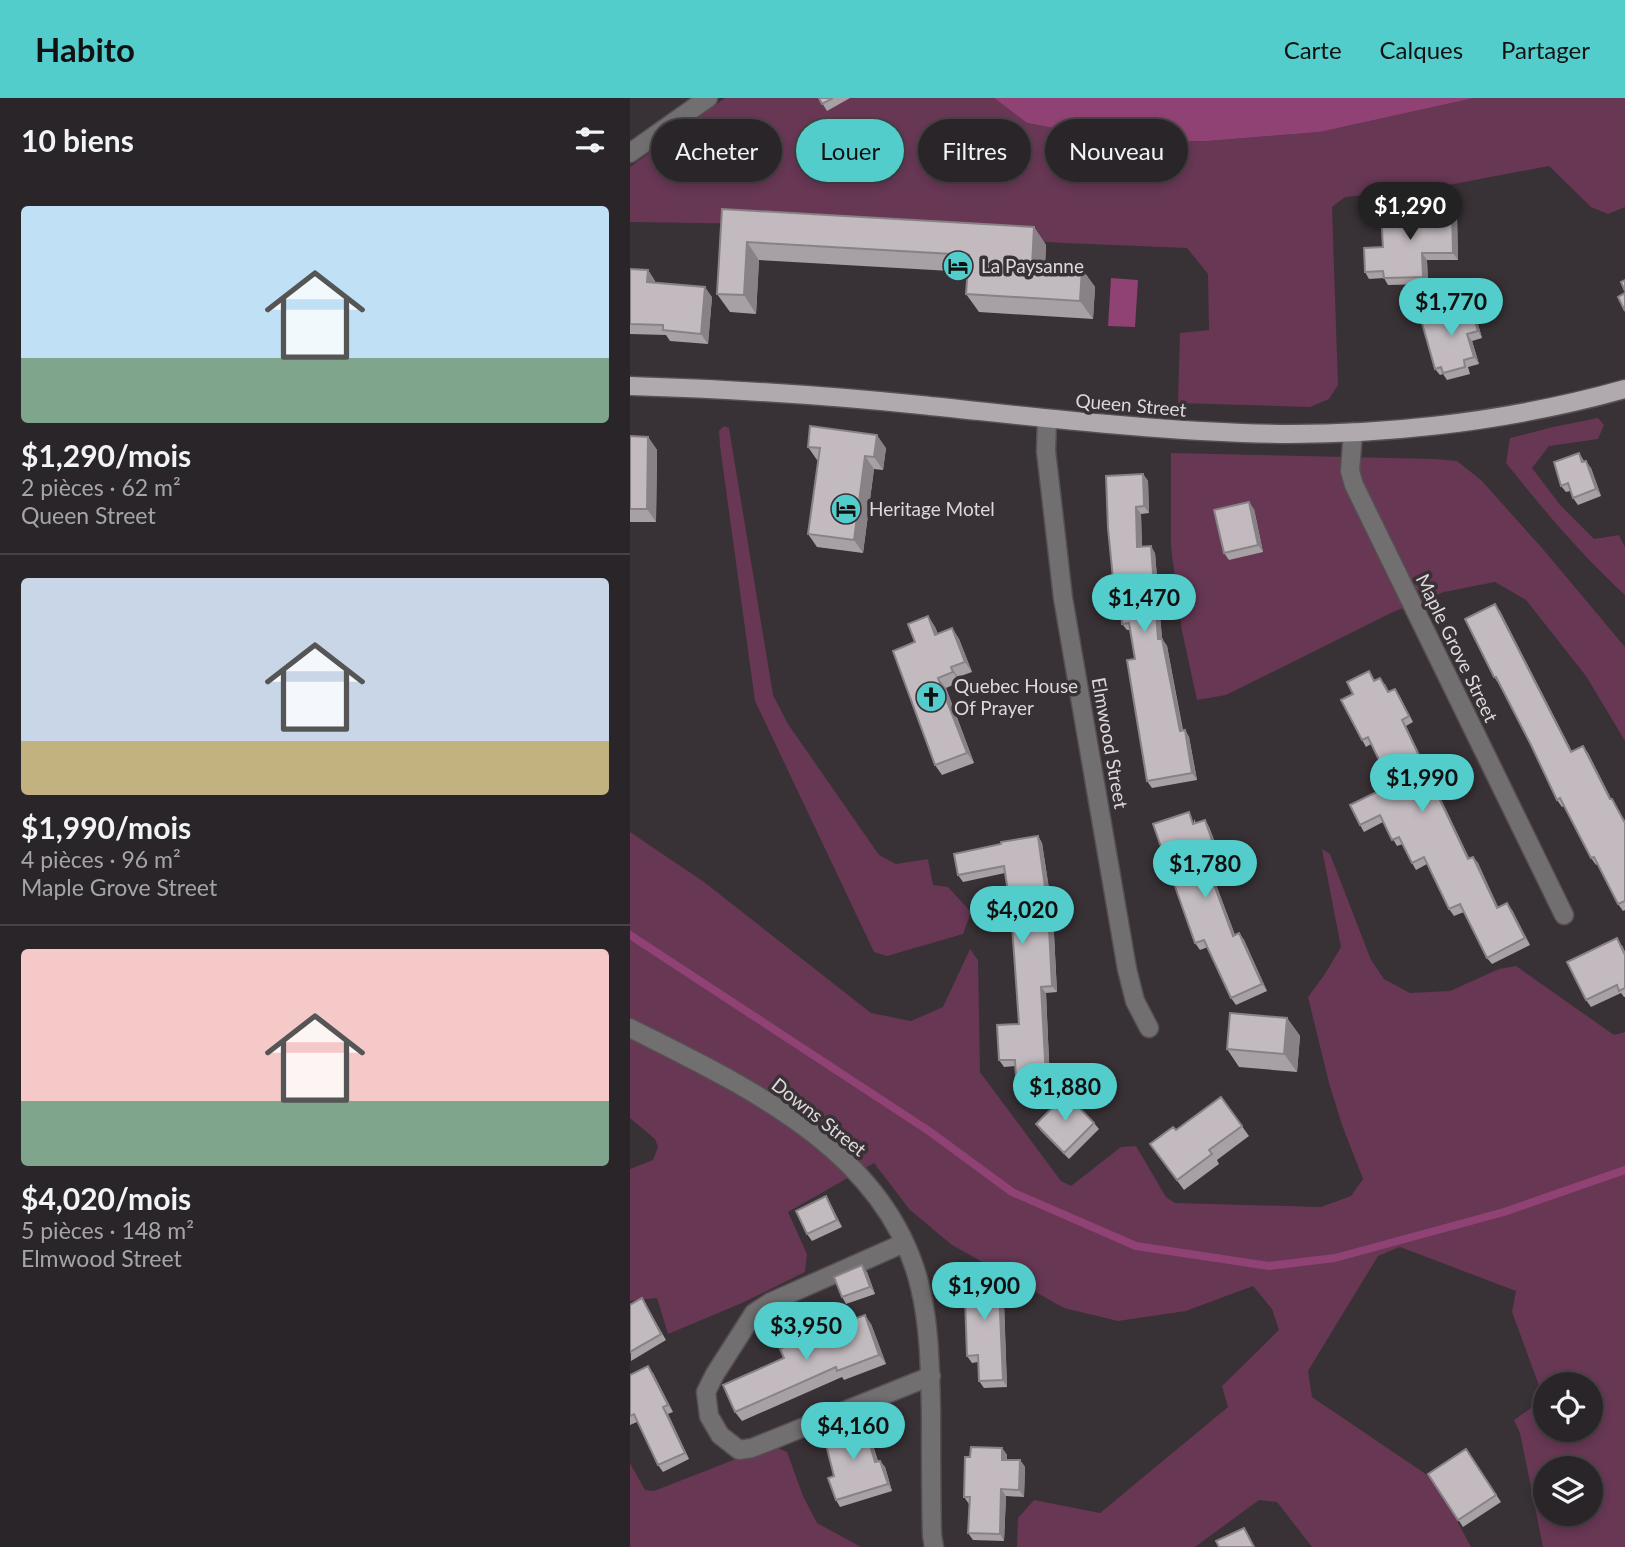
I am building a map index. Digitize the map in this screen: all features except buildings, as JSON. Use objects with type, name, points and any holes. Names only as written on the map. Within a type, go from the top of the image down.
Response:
[{"type":"main road","name":"Queen Street","points":[[630,386],[759,391],[919,404],[1047,419],[1245,433],[1353,432],[1468,421],[1542,409],[1625,388]]},
{"type":"street","points":[[630,153],[708,98]]},
{"type":"street","name":"Elmwood Street","points":[[1047,419],[1046,450],[1063,598],[1127,969],[1135,1001],[1149,1028]]},
{"type":"street","name":"Maple Grove Street","points":[[1353,432],[1350,471],[1354,485],[1564,915]]},
{"type":"street","name":"Downs Street","points":[[630,1028],[730,1078],[787,1114],[838,1154],[863,1178],[884,1205],[911,1256],[926,1320],[934,1547]]},
{"type":"street","points":[[904,1242],[771,1302],[754,1313],[706,1392],[709,1416],[720,1435],[738,1450],[752,1448],[930,1376]]},
{"type":"shaded area","points":[[725,98],[994,98],[1022,119],[918,119],[918,182],[1031,182],[1031,124],[1045,126],[1045,182],[1188,182],[1188,141],[1320,132],[1474,98],[1625,98],[1625,207],[1608,214],[1591,207],[1549,166],[1438,187],[1345,197],[1332,207],[1338,385],[1329,399],[1310,407],[1178,403],[1180,333],[1209,330],[1208,274],[1187,248],[1064,243],[772,224],[630,222],[630,167],[651,152],[651,182],[782,182],[782,119],[696,119]]},
{"type":"shaded area","points":[[994,98],[1474,98],[1320,132],[1208,141],[1188,141],[1188,119],[1045,119],[1045,126],[1031,124],[1031,119],[1022,119]]},
{"type":"shaded area","points":[[1111,278],[1138,280],[1135,327],[1108,326]]},
{"type":"shaded area","points":[[1598,418],[1604,425],[1598,439],[1549,446],[1532,468],[1561,506],[1594,539],[1619,535],[1625,547],[1625,595],[1578,548],[1506,463],[1510,438]]},
{"type":"shaded area","points":[[724,426],[729,428],[773,695],[788,724],[879,855],[896,864],[928,859],[933,885],[948,887],[971,912],[963,934],[887,956],[874,952],[755,701],[720,446],[719,431]]},
{"type":"shaded area","points":[[1171,453],[1457,461],[1481,480],[1625,647],[1625,741],[1586,676],[1526,600],[1495,582],[1444,592],[1393,612],[1226,695],[1197,700],[1182,631],[1171,547]]},
{"type":"shaded area","points":[[630,832],[704,882],[871,1013],[911,1021],[943,1007],[970,949],[978,960],[980,1072],[1061,1181],[1071,1186],[1121,1147],[1136,1146],[1166,1197],[1175,1203],[1321,1207],[1351,1196],[1363,1179],[1329,1083],[1308,997],[1341,947],[1322,849],[1330,854],[1371,960],[1384,979],[1410,993],[1450,991],[1499,969],[1516,966],[1614,1035],[1625,1032],[1625,1547],[1543,1547],[1539,1526],[1603,1526],[1603,1456],[1533,1456],[1533,1497],[1520,1433],[1514,1420],[1533,1407],[1533,1442],[1603,1442],[1603,1372],[1534,1372],[1512,1312],[1516,1291],[1400,1247],[1378,1256],[1308,1371],[1312,1397],[1436,1481],[1471,1547],[1312,1547],[1277,1502],[1259,1500],[1195,1547],[1017,1547],[1018,1518],[1034,1500],[1100,1513],[1228,1407],[1222,1386],[1279,1330],[1272,1309],[1253,1286],[1186,1311],[1118,1321],[1064,1308],[952,1245],[910,1210],[874,1163],[788,1212],[807,1254],[805,1272],[742,1303],[668,1334],[657,1298],[630,1301],[630,1169],[653,1160],[658,1147],[655,1139],[630,1118]]},
{"type":"shaded area","points":[[772,1445],[787,1452],[803,1496],[817,1523],[861,1547],[630,1547],[630,1463],[645,1490],[654,1491]]},
{"type":"waterway","points":[[630,935],[929,1131],[1012,1192],[1136,1246],[1269,1266],[1335,1258],[1504,1212],[1625,1170]]},
{"type":"place","name":"La Paysanne","points":[[958,266]]},
{"type":"place","name":"Heritage Motel","points":[[846,509]]},
{"type":"place","name":"Quebec House Of Prayer","points":[[931,697]]}]
